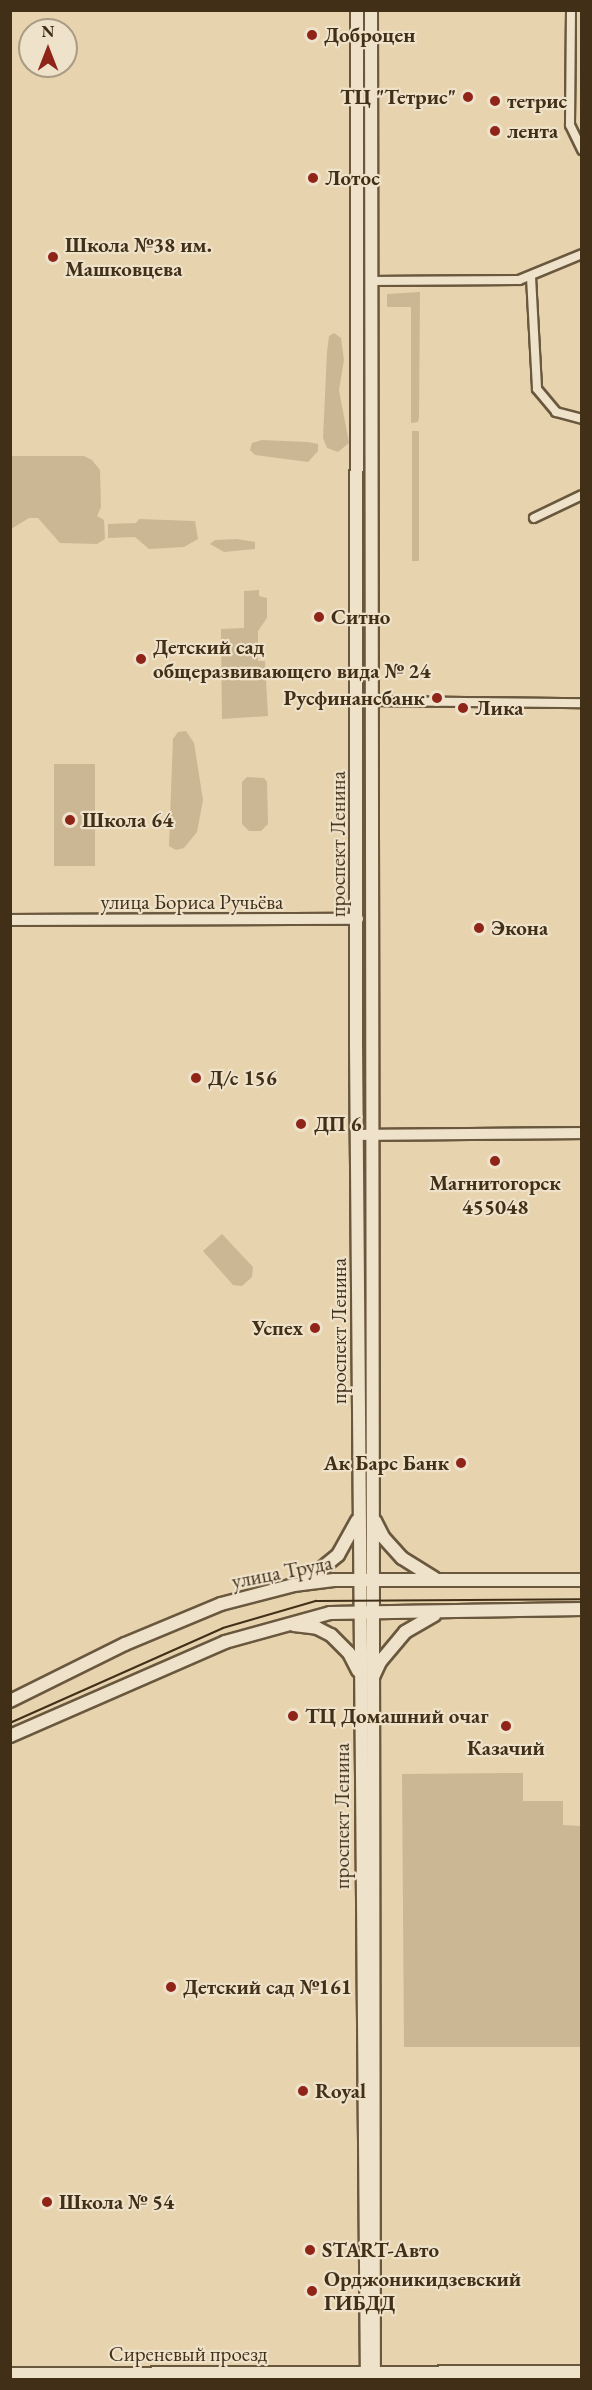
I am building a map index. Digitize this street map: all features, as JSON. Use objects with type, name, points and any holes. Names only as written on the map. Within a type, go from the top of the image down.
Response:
[{"type":"main road","name":"проспект Ленина","points":[[357,10],[374,701],[372,1135],[374,1580],[367,1613],[366,1681],[370,2376]]},
{"type":"main road","name":"проспект Ленина","points":[[367,1613],[360,1580],[357,1135],[364,281],[371,10]]},
{"type":"main road","name":"улица Бориса Ручьёва","points":[[358,919],[374,920]]},
{"type":"main road","points":[[373,1505],[376,1525],[402,1558],[441,1580]]},
{"type":"main road","points":[[302,1584],[338,1555],[354,1532],[360,1509]]},
{"type":"main road","name":"улица Труда","points":[[10,1701],[125,1644],[221,1604],[302,1584],[360,1580],[582,1580]]},
{"type":"main road","points":[[10,1736],[214,1646],[330,1613],[582,1609]]},
{"type":"main road","points":[[287,1624],[317,1628],[331,1635],[354,1659],[366,1681],[405,1632],[422,1619],[450,1611]]},
{"type":"main road","name":"Сиреневый проезд","points":[[10,2374],[370,2376],[582,2372]]},
{"type":"street","points":[[571,10],[570,124],[582,150]]},
{"type":"street","points":[[364,281],[519,280],[531,277],[582,254]]},
{"type":"street","points":[[531,277],[537,389],[556,412],[582,419]]},
{"type":"street","points":[[534,518],[582,495]]},
{"type":"street","points":[[374,701],[582,703]]},
{"type":"street","name":"улица Бориса Ручьёва","points":[[10,920],[358,919]]},
{"type":"street","points":[[357,1135],[582,1133]]},
{"type":"shaded area","points":[[420,292],[419,418],[418,422],[411,423],[411,307],[387,307],[387,294]]},
{"type":"shaded area","points":[[334,333],[341,338],[344,360],[339,390],[349,443],[338,452],[327,448],[323,438],[327,352],[329,336]]},
{"type":"shaded area","points":[[412,431],[419,431],[419,561],[412,561]]},
{"type":"shaded area","points":[[262,440],[308,442],[318,444],[318,451],[308,462],[255,455],[250,450],[252,443]]},
{"type":"shaded area","points":[[11,456],[84,456],[92,460],[100,470],[101,507],[97,516],[104,520],[105,539],[97,544],[60,543],[38,518],[29,518],[11,529]]},
{"type":"shaded area","points":[[139,519],[195,521],[198,539],[184,547],[149,549],[135,537],[108,538],[108,524],[136,523]]},
{"type":"shaded area","points":[[237,539],[255,542],[255,549],[224,552],[210,544],[215,540]]},
{"type":"shaded area","points":[[259,590],[259,596],[267,598],[267,618],[258,631],[258,661],[265,661],[268,716],[222,719],[221,629],[244,628],[244,591]]},
{"type":"shaded area","points":[[186,731],[194,743],[203,800],[197,832],[184,848],[176,850],[169,846],[173,739],[178,732]]},
{"type":"shaded area","points":[[54,764],[95,764],[95,866],[54,866]]},
{"type":"shaded area","points":[[247,777],[264,778],[267,782],[268,824],[261,831],[249,831],[242,824],[242,782]]},
{"type":"shaded area","points":[[222,1234],[253,1267],[252,1277],[242,1286],[233,1285],[203,1251]]},
{"type":"shaded area","points":[[523,1773],[523,1801],[563,1801],[563,1825],[581,1826],[581,2047],[404,2047],[402,1774]]},
{"type":"tram line","points":[[10,1723],[223,1628],[316,1601],[582,1599]]},
{"type":"place","name":"Доброцен","points":[[312,35]]},
{"type":"place","name":"ТЦ \"Тетрис\"","points":[[468,97]]},
{"type":"place","name":"тетрис","points":[[495,101]]},
{"type":"place","name":"лента","points":[[495,131]]},
{"type":"place","name":"Лотос","points":[[313,178]]},
{"type":"place","name":"Школа №38 им. Машковцева","points":[[53,257]]},
{"type":"place","name":"Ситно","points":[[319,617]]},
{"type":"place","name":"Детский сад общеразвивающего вида № 24","points":[[141,659]]},
{"type":"place","name":"Русфинансбанк","points":[[437,698]]},
{"type":"place","name":"Лика","points":[[463,708]]},
{"type":"place","name":"Школа 64","points":[[70,820]]},
{"type":"place","name":"Экона","points":[[479,928]]},
{"type":"place","name":"Д/с 156","points":[[196,1078]]},
{"type":"place","name":"ДП 6","points":[[301,1124]]},
{"type":"place","name":"Магнитогорск 455048","points":[[495,1161]]},
{"type":"place","name":"Успех","points":[[315,1328]]},
{"type":"place","name":"Ак Барс Банк","points":[[461,1463]]},
{"type":"place","name":"ТЦ Домашний очаг","points":[[293,1716]]},
{"type":"place","name":"Казачий","points":[[506,1726]]},
{"type":"place","name":"Детский сад №161","points":[[171,1987]]},
{"type":"place","name":"Royal","points":[[303,2091]]},
{"type":"place","name":"Школа № 54","points":[[47,2202]]},
{"type":"place","name":"START-Авто","points":[[310,2250]]},
{"type":"place","name":"Орджоникидзевский ГИБДД","points":[[312,2291]]}]
